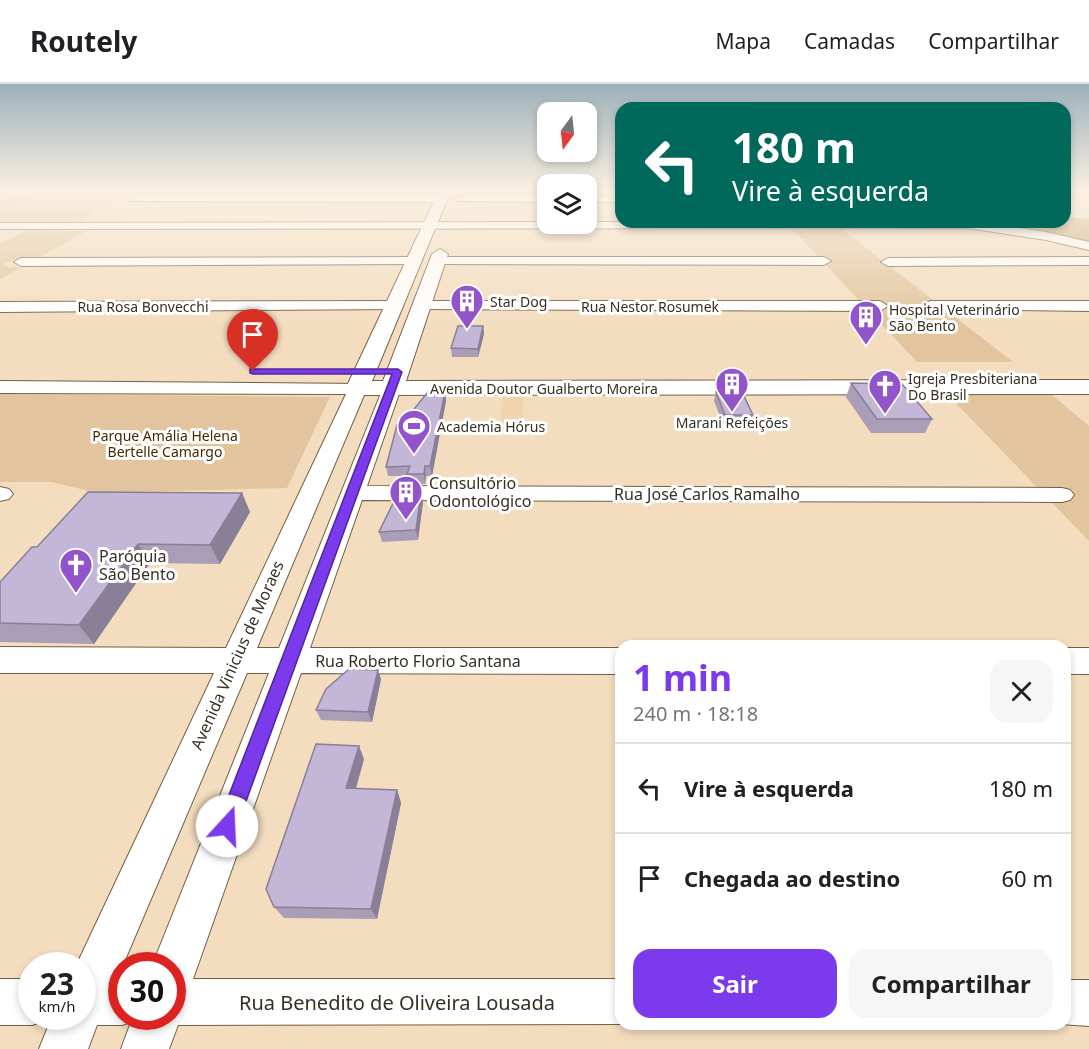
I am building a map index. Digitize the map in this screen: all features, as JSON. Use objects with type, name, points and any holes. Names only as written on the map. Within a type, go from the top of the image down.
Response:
[{"type":"main road","name":"Avenida Vinicius de Moraes","points":[[361,379],[426,236]]},
{"type":"main road","points":[[395,380],[446,236]]},
{"type":"main road","points":[[394,306],[420,306]]},
{"type":"main road","name":"Avenida Doutor Gualberto Moreira","points":[[395,380],[1089,372]]},
{"type":"main road","name":"Avenida Doutor Gualberto Moreira","points":[[361,379],[1089,387]]},
{"type":"street","points":[[1046,236],[1089,246]]},
{"type":"street","points":[[21,262],[415,261]]},
{"type":"street","points":[[437,261],[824,261]]},
{"type":"street","points":[[888,261],[1089,261]]},
{"type":"street","name":"Rua Rosa Bonvecchi","points":[[0,306],[394,306]]},
{"type":"street","name":"Rua Nestor Rosumek","points":[[420,306],[880,306]]},
{"type":"street","points":[[930,306],[1089,306]]},
{"type":"street","name":"Avenida Doutor Gualberto Moreira","points":[[0,371],[361,379]]},
{"type":"street","name":"Avenida Doutor Gualberto Moreira","points":[[0,387],[361,379]]},
{"type":"street","name":"Avenida Vinicius de Moraes","points":[[96,992],[235,660],[361,379]]},
{"type":"street","points":[[180,952],[395,380]]},
{"type":"street","name":"Rua José Carlos Ramalho","points":[[352,493],[1062,495]]},
{"type":"street","name":"Rua Roberto Florio Santana","points":[[0,660],[615,661]]},
{"type":"street","points":[[1071,662],[1089,662]]},
{"type":"street","points":[[0,1002],[18,1002]]},
{"type":"street","name":"Rua Benedito de Oliveira Lousada","points":[[186,1002],[615,1002]]},
{"type":"street","points":[[1071,1003],[1089,1003]]},
{"type":"street","name":"Avenida Vinicius de Moraes","points":[[63,1049],[75,1030]]},
{"type":"street","points":[[145,1049],[152,1030]]},
{"type":"shaded area","points":[[1062,236],[1089,236],[1089,242]]},
{"type":"shaded area","points":[[523,396],[522,431],[500,431],[502,397]]},
{"type":"green space","points":[[14,236],[77,236],[40,257],[23,257],[3,264],[9,268],[22,267],[0,279],[0,243]]},
{"type":"green space","points":[[799,236],[851,236],[1013,362],[917,362]]},
{"type":"green space","name":"Parque Amália Helena Bertelle Camargo","points":[[0,394],[330,397],[287,488],[98,493],[51,482],[0,482]]},
{"type":"green space","points":[[948,395],[1052,395],[1089,426],[1089,541]]},
{"type":"building","points":[[458,326],[483,326],[478,349],[451,348]]},
{"type":"building","points":[[851,383],[902,384],[932,419],[877,419]]},
{"type":"building","points":[[428,392],[445,392],[430,466],[425,466],[424,474],[407,474],[410,466],[386,467],[397,425],[401,425]]},
{"type":"building","points":[[716,392],[742,392],[753,415],[725,415]]},
{"type":"building","name":"Paróquia São Bento","points":[[88,492],[242,493],[210,545],[138,544],[79,625],[0,623],[0,582],[32,547],[37,547]]},
{"type":"building","name":"Consultório Odontológico","points":[[398,493],[421,493],[416,530],[379,532]]},
{"type":"building","points":[[349,669],[378,670],[368,712],[316,710],[326,689]]},
{"type":"building","points":[[316,744],[359,746],[346,788],[397,790],[371,909],[274,907],[266,889]]},
{"type":"place","name":"Star Dog","points":[[467,330]]},
{"type":"place","name":"Hospital Veterinário São Bento","points":[[866,346]]},
{"type":"place","name":"Marani Refeições","points":[[732,413]]},
{"type":"place","name":"Igreja Presbiteriana Do Brasil","points":[[885,415]]},
{"type":"place","name":"Academia Hórus","points":[[414,455]]},
{"type":"place","name":"Consultório Odontológico","points":[[406,521]]},
{"type":"place","name":"Paróquia São Bento","points":[[76,594]]},
{"type":"route","points":[[227,826],[398,372],[253,371]]}]
